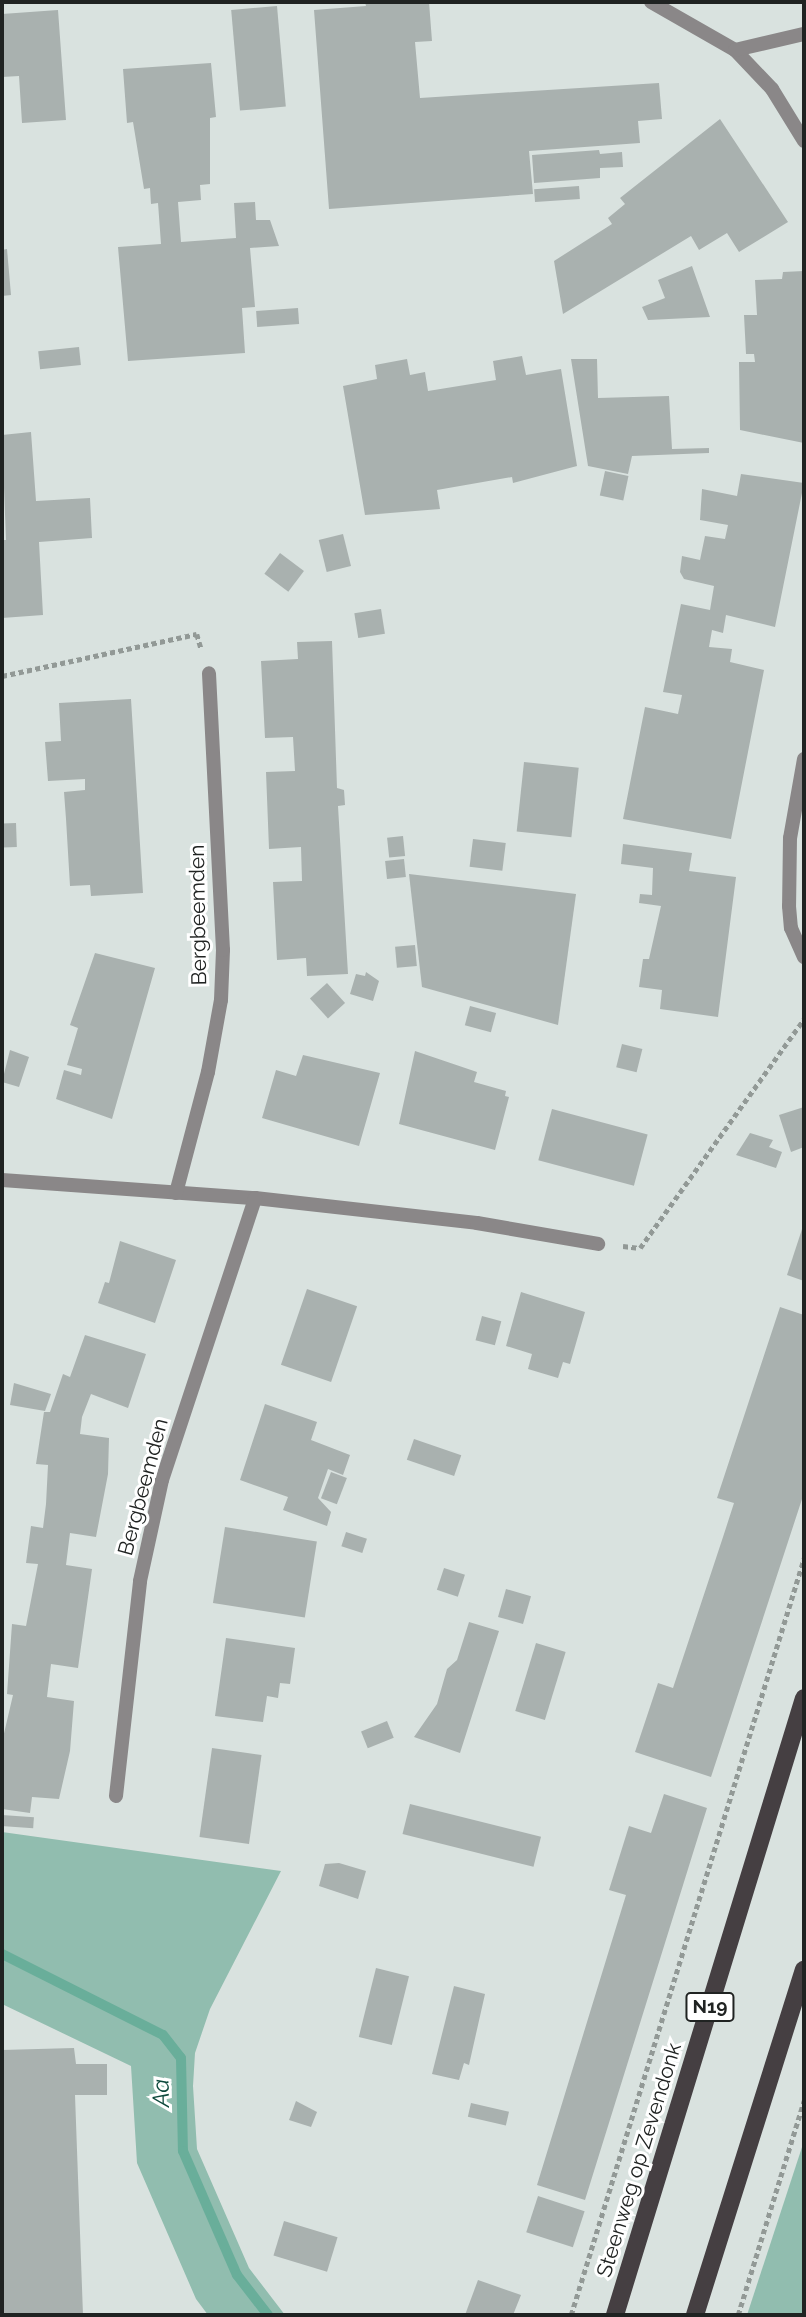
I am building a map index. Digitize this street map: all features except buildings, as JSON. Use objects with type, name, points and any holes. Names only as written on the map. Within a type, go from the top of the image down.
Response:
[{"type":"main road","name":"Steenweg op Zevendonk","points":[[615,2315],[804,1698]]},
{"type":"main road","points":[[695,2315],[804,1970]]},
{"type":"street","points":[[651,2],[735,50],[772,89],[804,141]]},
{"type":"street","points":[[735,50],[804,34]]},
{"type":"street","name":"Bergbeemden","points":[[176,1193],[208,1072],[221,999],[223,950],[209,673]]},
{"type":"street","points":[[804,759],[790,838],[789,892],[791,928],[804,957]]},
{"type":"street","points":[[2,1180],[255,1198],[477,1223],[598,1244]]},
{"type":"street","name":"Bergbeemden","points":[[116,1796],[140,1581],[162,1480],[255,1198]]},
{"type":"path","points":[[2,676],[197,634],[209,673]]},
{"type":"path","points":[[598,1244],[640,1248],[804,1019]]},
{"type":"path","name":"N19","points":[[571,2315],[804,1558]]},
{"type":"path","points":[[738,2315],[804,2101]]},
{"type":"green space","points":[[2,1832],[281,1871],[210,2009],[195,2053],[193,2086],[197,2149],[249,2268],[285,2315],[208,2315],[196,2299],[137,2163],[131,2066],[2,2004]]},
{"type":"green space","points":[[804,2141],[804,2315],[747,2315]]},
{"type":"waterway","name":"Aa","points":[[2,1954],[163,2035],[181,2058],[183,2151],[237,2275],[268,2315]]}]
